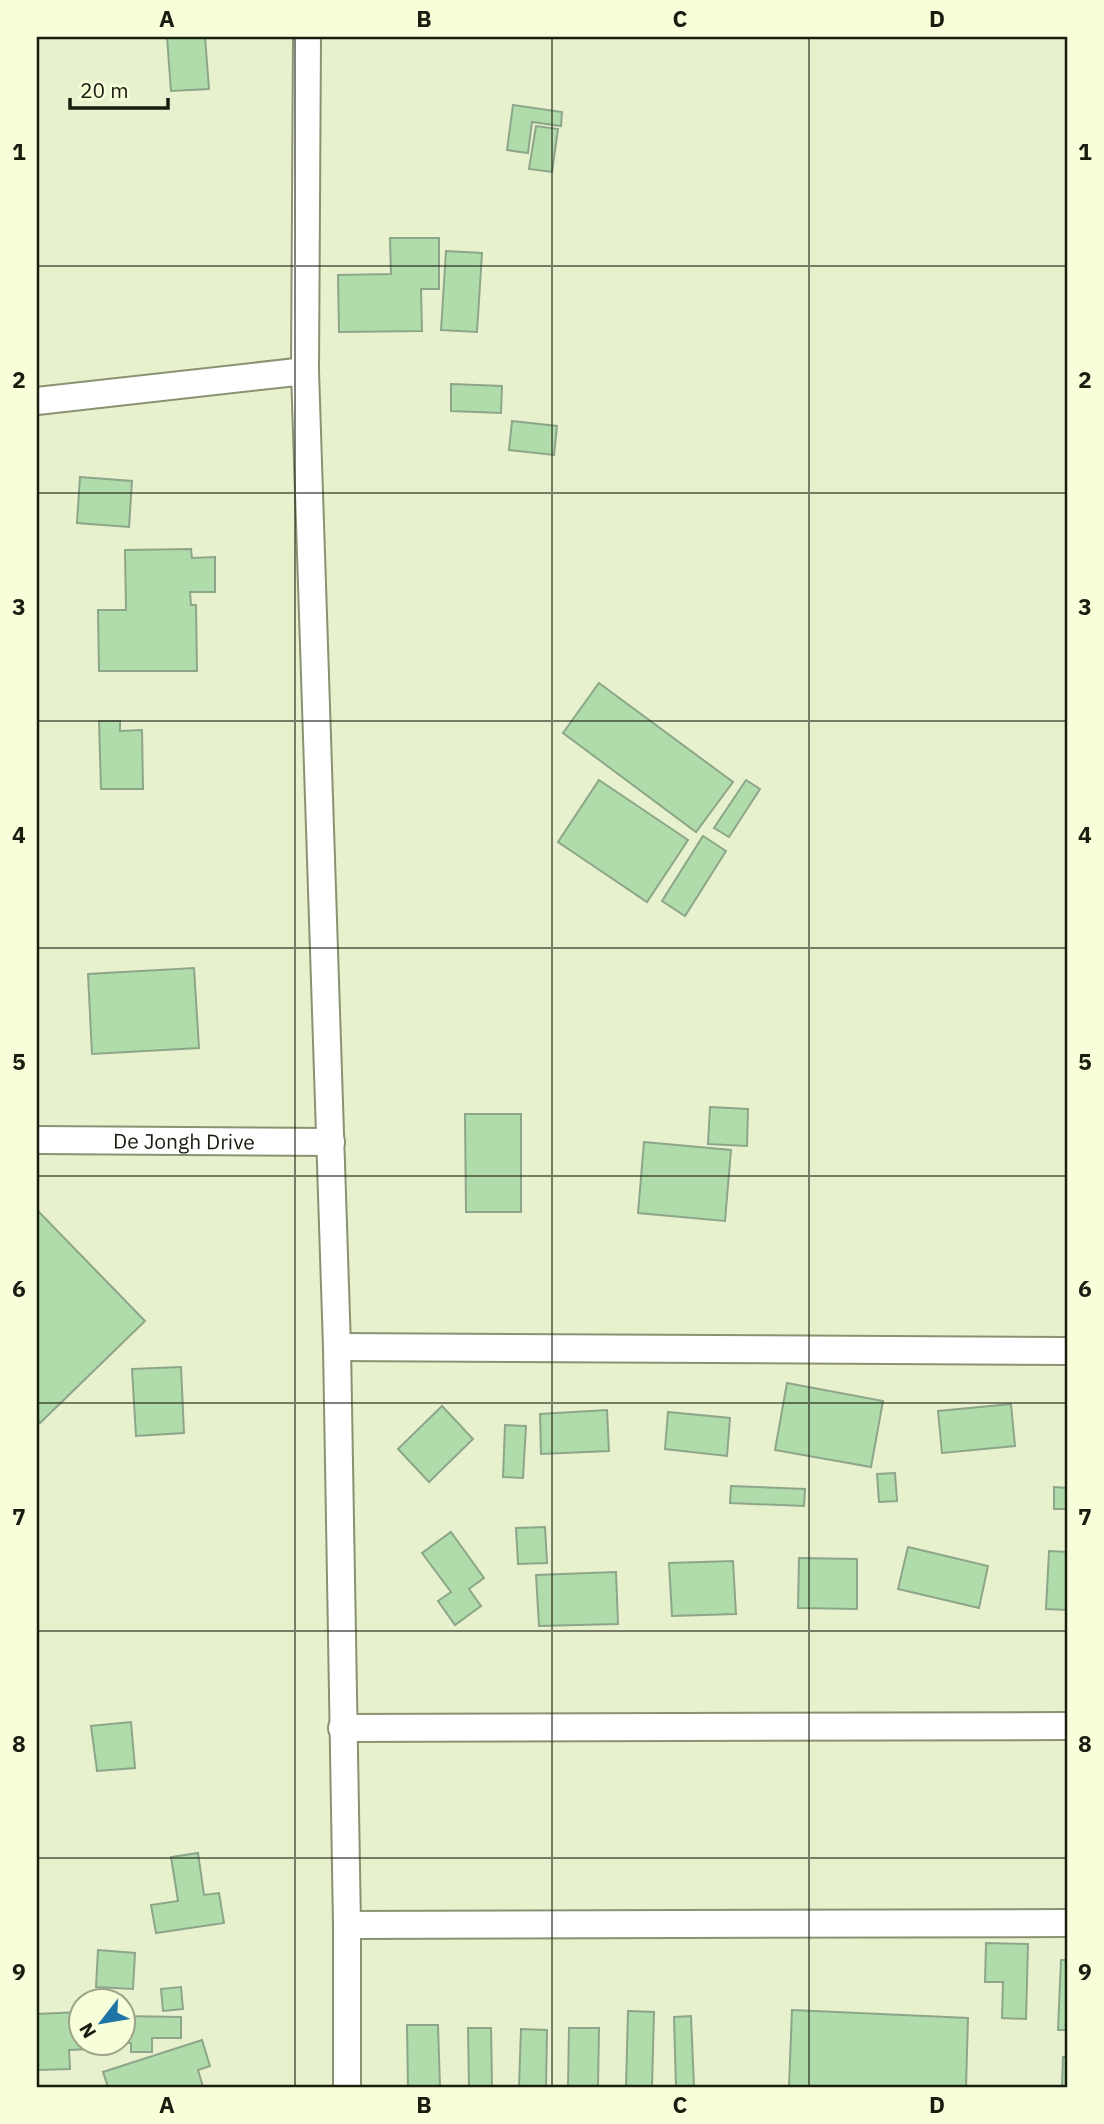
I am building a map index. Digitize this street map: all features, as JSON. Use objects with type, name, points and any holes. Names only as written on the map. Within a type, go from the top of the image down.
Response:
[{"type":"street","points":[[307,37],[304,371],[337,1347],[347,2087]]},
{"type":"street","points":[[37,401],[304,371]]},
{"type":"street","name":"De Jongh Drive","points":[[37,1140],[331,1142]]},
{"type":"street","points":[[337,1347],[1067,1351]]},
{"type":"street","points":[[342,1728],[1067,1726]]},
{"type":"street","points":[[346,1925],[1067,1923]]},
{"type":"building","points":[[167,37],[205,37],[209,89],[171,91]]},
{"type":"building","points":[[513,105],[562,112],[561,126],[532,122],[528,153],[507,150]]},
{"type":"building","points":[[536,126],[558,129],[552,172],[529,169]]},
{"type":"building","points":[[390,238],[439,238],[439,289],[421,289],[422,331],[339,332],[338,275],[391,274]]},
{"type":"building","points":[[446,251],[482,253],[477,332],[441,330]]},
{"type":"building","points":[[451,384],[502,386],[501,413],[451,411]]},
{"type":"building","points":[[512,421],[557,426],[554,455],[509,450]]},
{"type":"building","points":[[80,477],[132,481],[129,527],[77,523]]},
{"type":"building","points":[[191,549],[192,558],[215,557],[215,592],[190,592],[191,605],[196,605],[197,671],[99,671],[98,610],[126,610],[125,550]]},
{"type":"building","points":[[599,683],[733,782],[696,832],[563,733]]},
{"type":"building","points":[[99,721],[120,721],[120,731],[142,730],[143,789],[101,789]]},
{"type":"building","points":[[599,780],[688,840],[647,902],[558,842]]},
{"type":"building","points":[[746,780],[760,789],[729,837],[714,828]]},
{"type":"building","points":[[703,836],[726,851],[685,916],[662,901]]},
{"type":"building","points":[[194,968],[199,1048],[92,1054],[88,974]]},
{"type":"building","points":[[710,1107],[748,1109],[747,1146],[708,1144]]},
{"type":"building","points":[[465,1114],[521,1114],[521,1212],[466,1212]]},
{"type":"building","points":[[644,1142],[731,1150],[725,1221],[638,1213]]},
{"type":"building","points":[[37,1210],[145,1321],[40,1423],[37,1420]]},
{"type":"building","points":[[181,1367],[184,1433],[136,1436],[132,1369]]},
{"type":"building","points":[[787,1383],[883,1401],[871,1467],[775,1450]]},
{"type":"building","points":[[1011,1404],[1015,1446],[942,1453],[938,1411]]},
{"type":"building","points":[[442,1406],[473,1439],[429,1482],[398,1449]]},
{"type":"building","points":[[607,1410],[609,1451],[541,1454],[540,1414]]},
{"type":"building","points":[[668,1412],[730,1418],[727,1456],[665,1449]]},
{"type":"building","points":[[505,1425],[526,1426],[523,1478],[503,1477]]},
{"type":"building","points":[[895,1473],[897,1501],[879,1502],[877,1474]]},
{"type":"building","points":[[731,1486],[805,1489],[804,1506],[730,1503]]},
{"type":"building","points":[[1054,1487],[1067,1488],[1067,1509],[1054,1509]]},
{"type":"building","points":[[545,1527],[547,1563],[518,1564],[516,1528]]},
{"type":"building","points":[[451,1532],[484,1578],[469,1589],[481,1606],[455,1625],[438,1601],[451,1592],[422,1553]]},
{"type":"building","points":[[908,1547],[988,1566],[979,1608],[898,1589]]},
{"type":"building","points":[[1049,1551],[1067,1552],[1067,1610],[1046,1609]]},
{"type":"building","points":[[799,1558],[857,1559],[857,1609],[798,1608]]},
{"type":"building","points":[[733,1561],[736,1614],[672,1616],[669,1563]]},
{"type":"building","points":[[616,1572],[618,1624],[539,1626],[536,1575]]},
{"type":"building","points":[[131,1722],[135,1768],[97,1771],[91,1726]]},
{"type":"building","points":[[198,1853],[204,1895],[219,1893],[224,1923],[156,1933],[151,1905],[178,1901],[171,1857]]},
{"type":"building","points":[[986,1943],[1028,1944],[1026,2019],[1002,2018],[1003,1982],[985,1982]]},
{"type":"building","points":[[98,1950],[135,1953],[133,1988],[96,1987]]},
{"type":"building","points":[[1061,1960],[1067,1960],[1067,2030],[1058,2030]]},
{"type":"building","points":[[181,1987],[183,2009],[163,2011],[161,1989]]},
{"type":"building","points":[[792,2010],[968,2018],[966,2087],[789,2087]]},
{"type":"building","points":[[628,2011],[654,2012],[652,2087],[626,2087]]},
{"type":"building","points":[[66,2013],[66,2058],[69,2058],[70,2069],[37,2070],[37,2014]]},
{"type":"building","points":[[136,2016],[181,2017],[181,2038],[152,2038],[152,2052],[136,2052]]},
{"type":"building","points":[[691,2016],[694,2087],[676,2087],[674,2017]]},
{"type":"building","points":[[407,2025],[438,2025],[440,2087],[408,2087]]},
{"type":"building","points":[[468,2028],[491,2028],[492,2087],[469,2087]]},
{"type":"building","points":[[569,2028],[599,2028],[598,2087],[568,2087]]},
{"type":"building","points":[[521,2029],[547,2030],[546,2087],[519,2087]]},
{"type":"building","points":[[202,2040],[210,2066],[198,2070],[203,2087],[108,2087],[103,2072]]},
{"type":"building","points":[[1063,2057],[1067,2057],[1067,2087],[1062,2087]]}]
